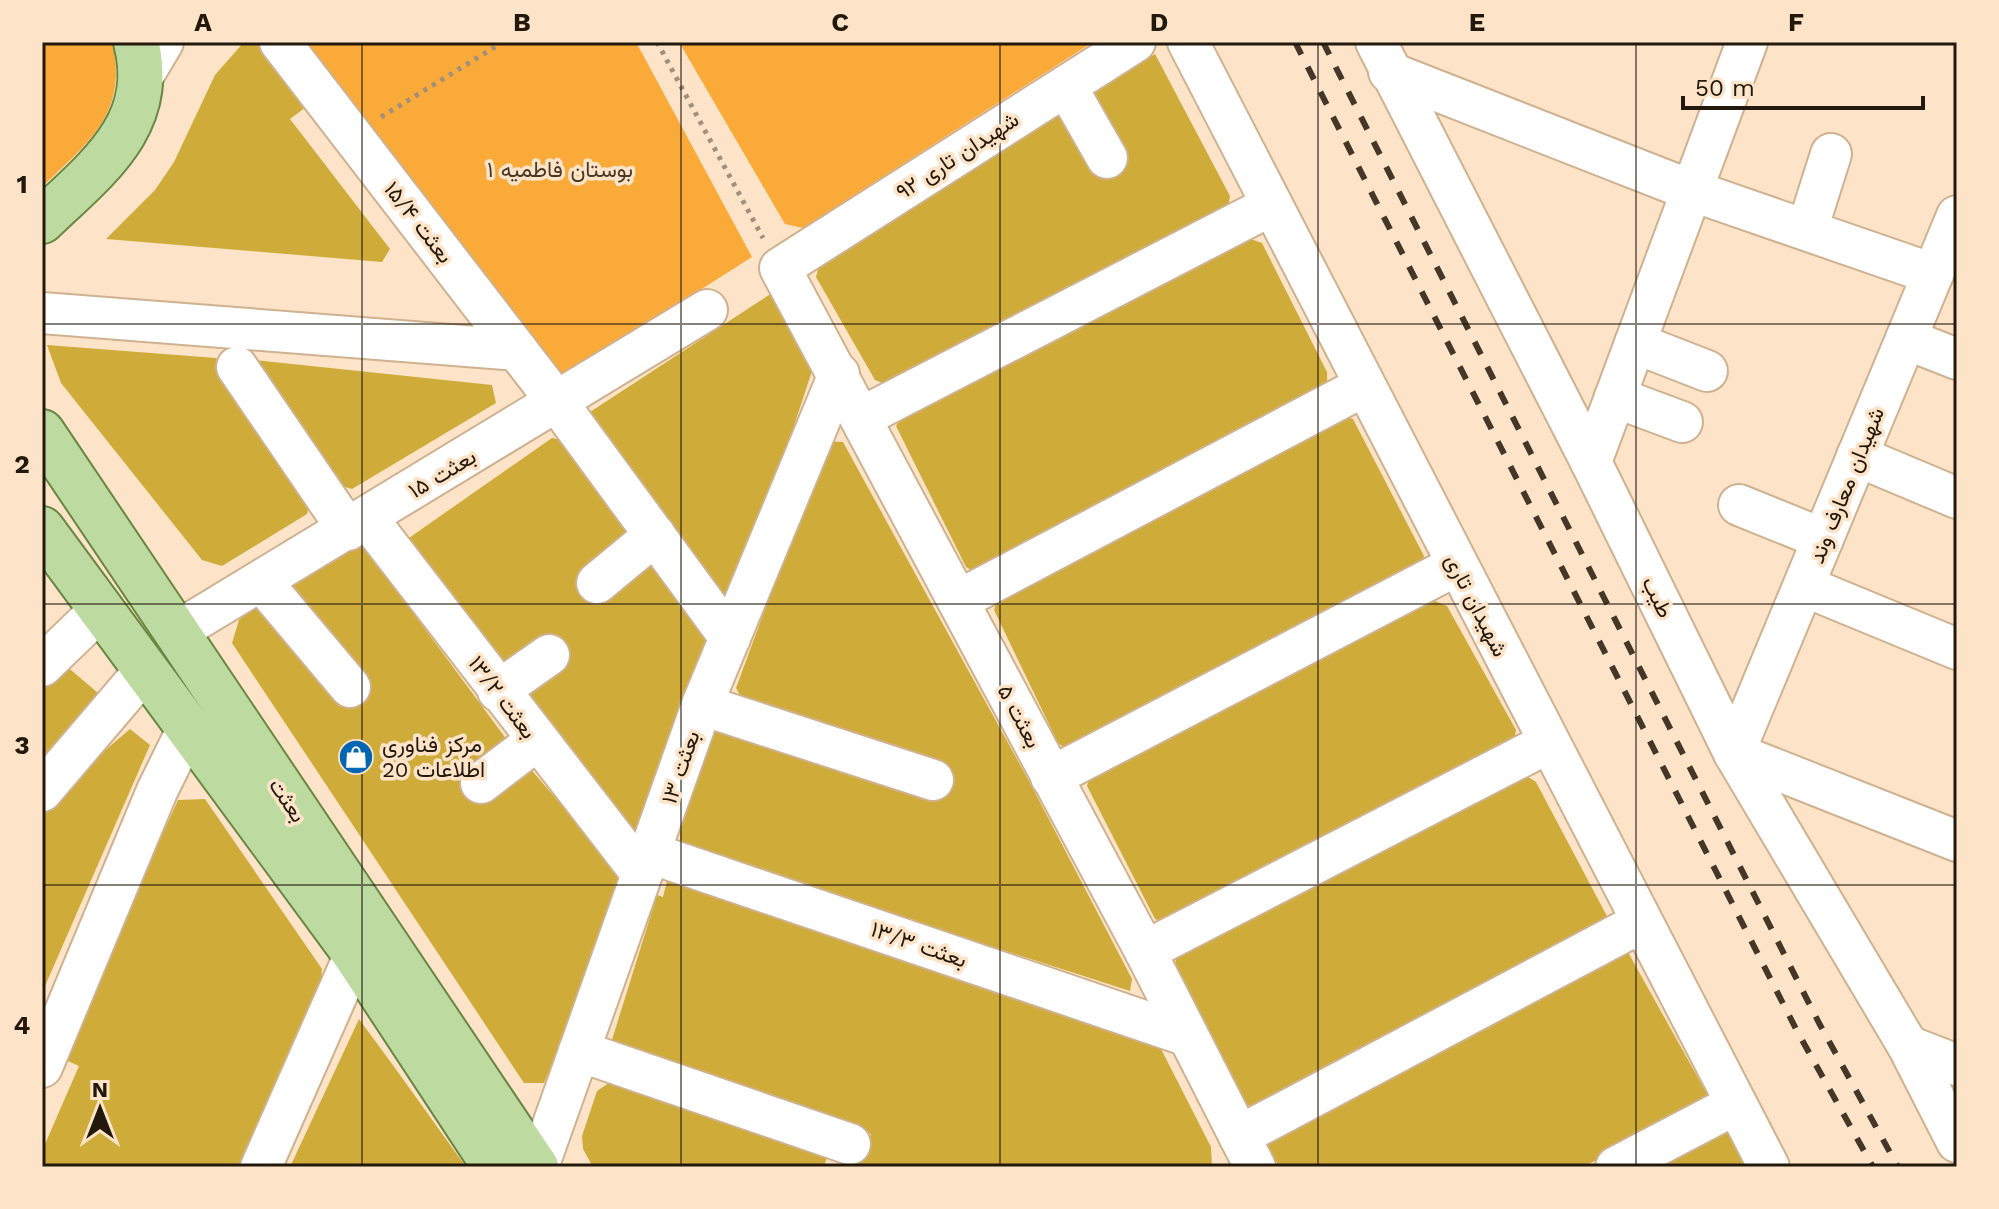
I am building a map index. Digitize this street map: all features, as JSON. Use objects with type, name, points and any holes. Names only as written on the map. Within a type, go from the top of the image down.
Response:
[{"type":"main road","points":[[44,221],[116,149],[137,104],[138,60]]},
{"type":"main road","name":"بعثت","points":[[42,432],[537,1167]]},
{"type":"main road","name":"بعثت","points":[[42,529],[355,954],[495,1167]]},
{"type":"street","points":[[138,60],[163,42]]},
{"type":"street","name":"بعثت ۱۵/۴","points":[[280,42],[557,402],[730,638]]},
{"type":"street","name":"شهیدان تاری ۹۲","points":[[780,268],[1135,42]]},
{"type":"street","name":"شهیدان تاری","points":[[1188,42],[1640,923],[1769,1167]]},
{"type":"street","points":[[1382,57],[1690,190],[1933,274]]},
{"type":"street","name":"طیب","points":[[1382,57],[1591,462],[1734,753],[1908,1046],[1957,1142]]},
{"type":"street","points":[[1591,462],[1741,57]]},
{"type":"street","points":[[1066,86],[1107,158]]},
{"type":"street","points":[[1807,230],[1831,154]]},
{"type":"street","points":[[862,417],[1272,205]]},
{"type":"street","name":"شهیدان معارف وند","points":[[1734,753],[1957,216]]},
{"type":"street","name":"بعثت ۵","points":[[780,268],[1145,951],[1247,1152]]},
{"type":"street","name":"بعثت ۱۵","points":[[176,632],[707,310]]},
{"type":"street","points":[[42,313],[517,350]]},
{"type":"street","points":[[1906,339],[1957,359]]},
{"type":"street","points":[[1635,343],[1707,371]]},
{"type":"street","name":"بعثت ۱۳/۲","points":[[237,367],[358,524],[536,741],[646,863]]},
{"type":"street","name":"بعثت ۱۳","points":[[537,1167],[702,705],[839,374]]},
{"type":"street","points":[[959,600],[1364,386]]},
{"type":"street","points":[[1615,397],[1682,422]]},
{"type":"street","points":[[1857,456],[1957,498]]},
{"type":"street","points":[[1739,505],[1823,539]]},
{"type":"street","points":[[597,583],[655,535]]},
{"type":"street","points":[[1051,777],[1457,565]]},
{"type":"street","points":[[261,581],[350,687]]},
{"type":"street","points":[[1804,586],[1957,649]]},
{"type":"street","points":[[42,666],[102,608]]},
{"type":"street","points":[[498,691],[549,655]]},
{"type":"street","points":[[42,791],[146,669]]},
{"type":"street","points":[[702,705],[933,780]]},
{"type":"street","points":[[42,1067],[157,791],[189,726]]},
{"type":"street","points":[[481,783],[536,741]]},
{"type":"street","points":[[1145,951],[1548,743]]},
{"type":"street","points":[[1734,753],[1957,841]]},
{"type":"street","name":"بعثت ۱۳/۳","points":[[646,863],[1188,1036]]},
{"type":"street","points":[[1247,1152],[1447,1026],[1640,923]]},
{"type":"street","points":[[261,1167],[355,954]]},
{"type":"street","points":[[1908,1046],[1957,1065]]},
{"type":"street","points":[[579,1051],[850,1144]]},
{"type":"street","points":[[1616,1167],[1736,1104]]},
{"type":"path","points":[[351,135],[503,42]]},
{"type":"path","points":[[657,42],[780,268]]},
{"type":"green space","points":[[42,42],[112,42],[116,67],[115,88],[101,125],[75,156],[42,187]]},
{"type":"green space","name":"بوستان فاطمیه ۱","points":[[306,42],[636,42],[752,257],[571,372],[553,373]]},
{"type":"green space","points":[[679,42],[1093,42],[803,228],[785,224]]},
{"type":"building","points":[[244,42],[271,42],[314,101],[290,119],[390,249],[382,262],[106,239],[155,190],[174,162],[215,75]]},
{"type":"building","points":[[1155,54],[1230,196],[1228,208],[888,385],[875,380],[816,277],[821,259]]},
{"type":"building","points":[[1248,238],[1262,243],[1327,372],[1327,382],[978,574],[966,567],[896,426],[904,412]]},
{"type":"building","points":[[772,293],[812,371],[731,617],[590,412]]},
{"type":"building","points":[[47,345],[216,358],[310,500],[307,514],[222,566],[202,560],[61,383]]},
{"type":"building","points":[[253,360],[492,385],[496,403],[352,489],[338,485]]},
{"type":"building","points":[[1343,416],[1353,419],[1424,556],[1420,569],[1069,751],[1058,743],[994,610],[998,597]]},
{"type":"building","points":[[552,438],[571,442],[643,555],[713,650],[642,831],[627,832],[406,540]]},
{"type":"building","points":[[827,441],[843,442],[1029,781],[1132,979],[1130,991],[680,846],[680,822],[712,728],[744,703],[736,688]]},
{"type":"building","points":[[352,539],[368,552],[516,752],[619,872],[622,897],[544,1083],[524,1083],[232,643],[239,620],[265,596]]},
{"type":"building","points":[[1435,601],[1447,606],[1516,730],[1513,747],[1167,924],[1155,919],[1087,786],[1091,771]]},
{"type":"building","points":[[64,664],[105,699],[42,773],[42,689]]},
{"type":"building","points":[[130,729],[150,745],[42,993],[42,812],[61,788]]},
{"type":"building","points":[[1525,775],[1536,782],[1609,920],[1261,1107],[1246,1105],[1175,963],[1178,954]]},
{"type":"building","points":[[205,799],[322,969],[320,995],[240,1167],[42,1167],[42,1151],[79,1066],[61,1058],[178,800]]},
{"type":"building","points":[[667,881],[1159,1045],[1211,1147],[1212,1167],[857,1167],[871,1134],[611,1043],[657,895],[663,897]]},
{"type":"building","points":[[1620,952],[1629,954],[1711,1101],[1583,1167],[1279,1167],[1267,1145],[1274,1132]]},
{"type":"building","points":[[359,1019],[395,1068],[466,1167],[290,1167]]},
{"type":"building","points":[[609,1083],[827,1157],[824,1167],[593,1167],[583,1149],[582,1136],[597,1091]]},
{"type":"building","points":[[1724,1126],[1745,1167],[1645,1167]]},
{"type":"railway","points":[[1295,42],[1797,1031],[1873,1167]]},
{"type":"railway","points":[[1323,42],[1819,1023],[1898,1167]]},
{"type":"place","name":"مرکز فناوری اطلاعات 20","points":[[356,757]]}]
